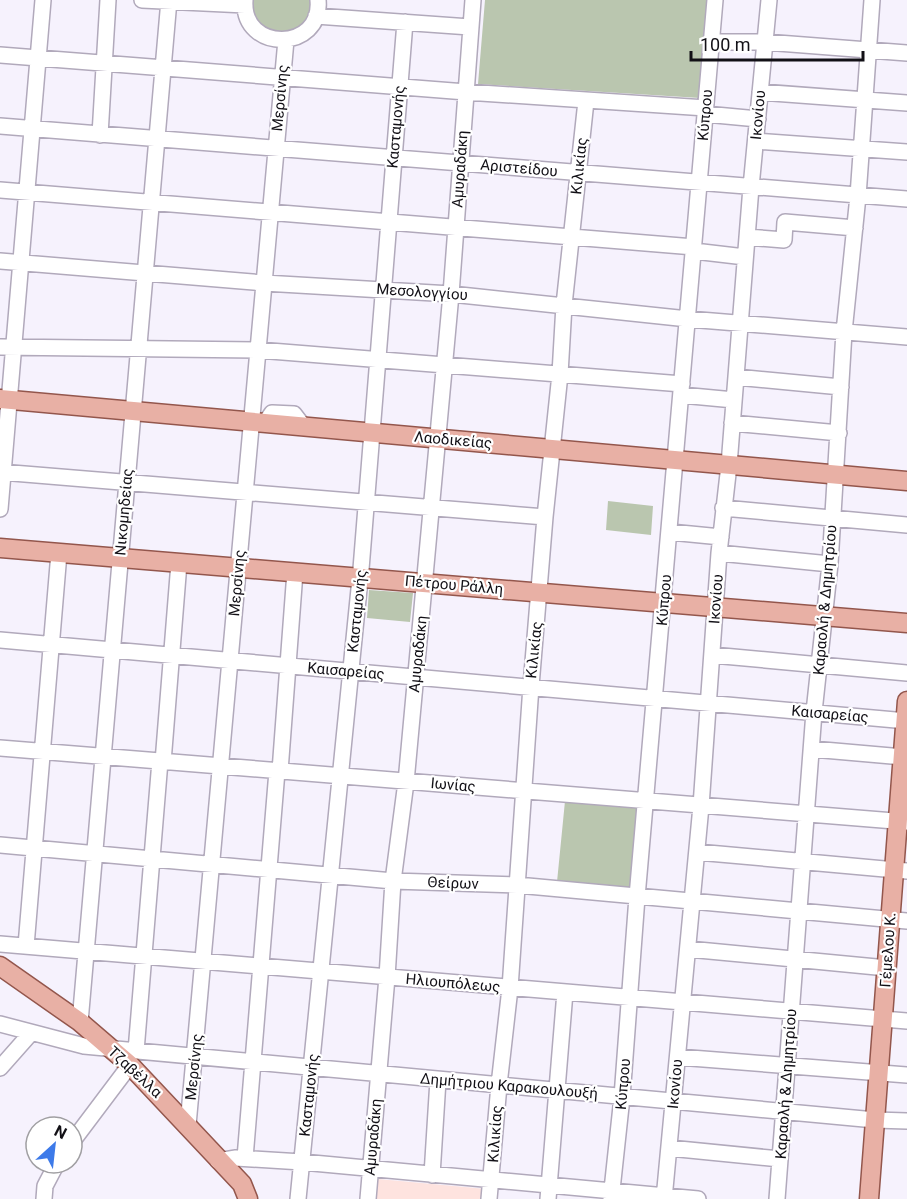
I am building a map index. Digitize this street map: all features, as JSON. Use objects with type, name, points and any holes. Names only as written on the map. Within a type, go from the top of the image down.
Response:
[{"type":"main road","name":"Λαοδικείας","points":[[5,399],[907,481]]},
{"type":"main road","name":"Πέτρου Ράλλη","points":[[0,548],[907,622]]},
{"type":"main road","name":"Γέμελου Κ.","points":[[868,1199],[887,968],[899,920],[903,757],[907,701]]},
{"type":"main road","name":"Τζαβέλλα","points":[[0,966],[80,1022],[111,1049],[133,1058],[188,1125],[233,1159],[248,1199]]},
{"type":"street","points":[[0,509],[7,347],[21,263],[43,0]]},
{"type":"street","points":[[100,135],[108,0]]},
{"type":"street","points":[[142,0],[245,3],[250,22],[261,34],[278,40],[286,40],[304,32],[316,16],[318,0]]},
{"type":"street","name":"Αμυραδάκη","points":[[368,1199],[393,881],[406,782],[451,294],[472,0]]},
{"type":"street","name":"Κύπρου","points":[[612,1195],[715,0]]},
{"type":"street","name":"Ικονίου","points":[[664,1197],[693,901],[719,553],[729,465],[751,187],[769,0]]},
{"type":"street","name":"Καραολή & Δημητρίου","points":[[777,1199],[814,712],[830,564],[844,332],[858,196],[872,0]]},
{"type":"street","name":"Νικομηδείας","points":[[80,1022],[169,1]]},
{"type":"street","points":[[316,16],[471,27]]},
{"type":"street","name":"Κασταμονής","points":[[298,1199],[360,578],[405,22]]},
{"type":"street","name":"Μερσίνης","points":[[188,1125],[245,494],[258,422],[258,350],[286,40]]},
{"type":"street","points":[[711,42],[765,42],[907,52]]},
{"type":"street","points":[[0,55],[706,111],[758,119]]},
{"type":"street","points":[[760,92],[907,103]]},
{"type":"street","name":"Κιλικίας","points":[[489,1199],[510,988],[545,517],[560,374],[564,305],[586,101]]},
{"type":"street","name":"Αριστείδου","points":[[0,126],[907,199]]},
{"type":"street","points":[[756,141],[907,152]]},
{"type":"street","points":[[0,190],[456,226],[694,249],[745,257]]},
{"type":"street","points":[[747,237],[784,240],[785,222],[855,228]]},
{"type":"street","name":"Μεσολογγίου","points":[[0,261],[264,283],[451,294],[740,324],[907,337]]},
{"type":"street","points":[[7,347],[258,350],[560,374],[682,390],[734,400]]},
{"type":"street","points":[[736,377],[841,387]]},
{"type":"street","points":[[732,423],[838,433]]},
{"type":"street","points":[[2,472],[245,494],[545,517]]},
{"type":"street","points":[[723,508],[907,525]]},
{"type":"street","points":[[670,532],[721,537]]},
{"type":"street","points":[[26,946],[59,553]]},
{"type":"street","points":[[719,553],[830,564]]},
{"type":"street","points":[[84,1125],[133,1058],[179,563]]},
{"type":"street","points":[[295,572],[253,1062],[233,1159],[302,1162],[491,1181],[548,1192],[698,1199]]},
{"type":"street","name":"Καισαρείας","points":[[0,640],[906,721]]},
{"type":"street","points":[[712,655],[907,673]]},
{"type":"street","name":"Ιωνίας","points":[[0,748],[902,822]]},
{"type":"street","points":[[812,749],[903,757]]},
{"type":"street","name":"Θείρων","points":[[0,845],[393,881],[517,885],[899,920]]},
{"type":"street","points":[[697,852],[901,870]]},
{"type":"street","name":"Ηλιουπόλεως","points":[[0,944],[907,1022]]},
{"type":"street","points":[[688,949],[887,968]]},
{"type":"street","points":[[548,1192],[565,992]]},
{"type":"street","points":[[0,1024],[84,1047],[111,1049]]},
{"type":"street","points":[[0,1068],[31,1033]]},
{"type":"street","name":"Δημήτριου Καρακουλουξή","points":[[133,1058],[195,1057],[783,1112],[907,1121]]},
{"type":"street","points":[[678,1057],[907,1075]]},
{"type":"street","points":[[432,1175],[438,1080]]},
{"type":"street","points":[[669,1148],[780,1159]]},
{"type":"street","points":[[44,1199],[45,1186],[51,1175]]},
{"type":"shaded area","points":[[378,1179],[486,1189],[485,1199],[376,1199]]},
{"type":"green space","points":[[249,0],[313,0],[308,21],[295,31],[280,36],[253,20]]},
{"type":"green space","points":[[485,0],[707,0],[700,98],[478,84]]},
{"type":"green space","points":[[608,501],[653,506],[651,535],[606,530]]},
{"type":"green space","points":[[369,590],[413,593],[410,622],[367,618]]},
{"type":"green space","points":[[565,801],[640,807],[633,889],[557,882]]}]
